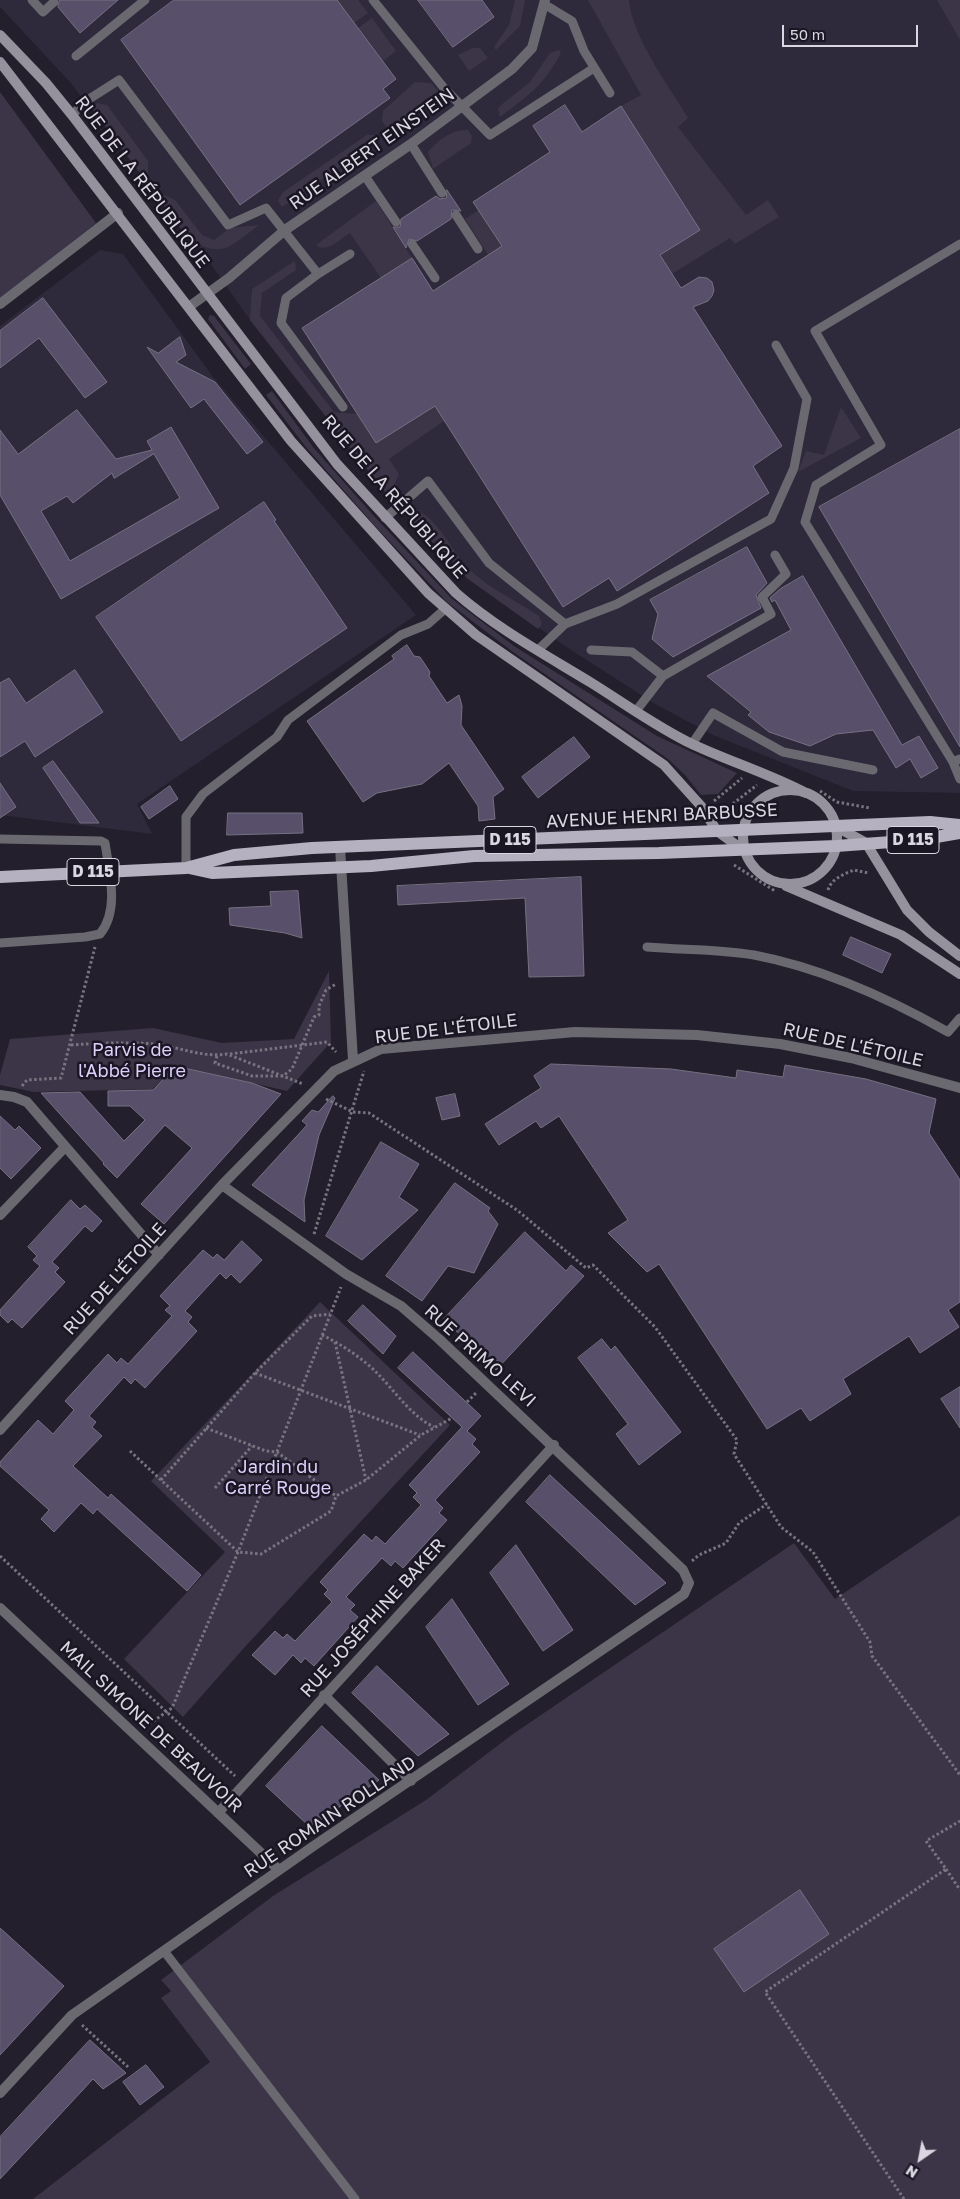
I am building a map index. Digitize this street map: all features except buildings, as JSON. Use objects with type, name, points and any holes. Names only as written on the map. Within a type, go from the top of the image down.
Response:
[{"type":"main road","name":"RUE DE LA RÉPUBLIQUE","points":[[0,35],[46,83],[72,115],[337,464],[385,518],[472,606],[538,650],[692,744],[810,791],[824,806],[835,826]]},
{"type":"main road","name":"RUE DE LA RÉPUBLIQUE","points":[[0,62],[190,306],[291,441],[406,569],[445,609],[476,635],[664,765],[687,789],[717,831],[743,850],[753,866],[779,882],[900,935],[960,974]]},
{"type":"main road","points":[[743,850],[743,830],[750,810],[766,796],[786,790],[810,791]]},
{"type":"main road","name":"AVENUE HENRI BARBUSSE","points":[[0,877],[186,868],[234,855],[340,847],[930,822],[960,825]]},
{"type":"main road","points":[[835,826],[866,843],[907,910],[929,932],[960,956]]},
{"type":"main road","points":[[779,882],[794,884],[814,878],[828,864],[836,846],[835,826]]},
{"type":"main road","name":"AVENUE HENRI BARBUSSE","points":[[186,868],[212,873],[474,856],[836,846],[919,840],[960,834]]},
{"type":"street","name":"RUE ALBERT EINSTEIN","points":[[190,306],[207,295],[286,230],[411,144],[507,72],[532,48],[545,2]]},
{"type":"street","points":[[0,304],[118,213]]},
{"type":"street","points":[[340,847],[353,1060]]},
{"type":"street","name":"RUE DE L'ÉTOILE","points":[[0,1430],[222,1185],[334,1070],[353,1060],[382,1049],[575,1032],[697,1035],[789,1046],[851,1058],[960,1088]]},
{"type":"street","points":[[0,1095],[14,1097],[27,1102],[160,1255]]},
{"type":"street","points":[[0,1215],[65,1147]]},
{"type":"street","name":"RUE PRIMO LEVI","points":[[222,1185],[346,1274],[401,1306],[554,1445],[683,1570],[689,1583]]},
{"type":"street","name":"RUE JOSÉPHINE BAKER","points":[[218,1813],[554,1445]]},
{"type":"street","name":"RUE ROMAIN ROLLAND","points":[[0,2093],[72,2015],[279,1870],[684,1594],[689,1583]]},
{"type":"street","name":"MAIL SIMONE DE BEAUVOIR","points":[[0,1608],[279,1870]]},
{"type":"street","points":[[324,1695],[411,1781]]},
{"type":"lane","points":[[32,0],[43,12],[54,2]]},
{"type":"lane","points":[[76,56],[145,0]]},
{"type":"lane","points":[[373,0],[444,88],[490,135],[594,68]]},
{"type":"lane","points":[[545,2],[572,21],[584,51],[610,93]]},
{"type":"lane","points":[[72,115],[86,101],[119,80],[228,226],[266,208],[286,230],[318,274]]},
{"type":"lane","points":[[411,144],[442,192]]},
{"type":"lane","points":[[365,176],[396,222]]},
{"type":"lane","points":[[456,215],[478,249]]},
{"type":"lane","points":[[412,244],[435,278]]},
{"type":"lane","points":[[960,244],[814,330],[881,445],[816,485],[805,522],[957,760],[960,780]]},
{"type":"lane","points":[[343,407],[281,323],[286,298],[318,274],[350,254]]},
{"type":"lane","points":[[538,650],[566,624],[617,604],[771,519],[794,468],[807,399],[776,345]]},
{"type":"lane","points":[[385,518],[428,481],[489,563],[566,624]]},
{"type":"lane","points":[[636,711],[663,676],[771,614],[762,597],[786,574],[776,555]]},
{"type":"lane","points":[[186,868],[186,817],[203,794],[277,737],[288,720],[401,635],[428,624],[445,609]]},
{"type":"lane","points":[[591,650],[632,652],[663,676]]},
{"type":"lane","points":[[692,744],[713,712],[782,752],[872,770]]},
{"type":"lane","points":[[0,839],[98,840],[104,843],[111,903],[110,916],[105,928],[98,934],[85,937],[0,943]]},
{"type":"lane","points":[[647,947],[753,955],[832,977],[900,1005],[948,1032],[960,1018]]},
{"type":"lane","points":[[164,1951],[355,2199]]},
{"type":"path","points":[[707,815],[724,812],[761,782],[764,773]]},
{"type":"path","points":[[707,804],[719,799],[746,774]]},
{"type":"path","points":[[810,791],[837,802],[857,807],[877,808]]},
{"type":"path","points":[[729,861],[761,884],[778,893]]},
{"type":"path","points":[[824,902],[829,886],[839,877],[854,870],[872,874],[881,870]]},
{"type":"path","points":[[14,1097],[28,1080],[60,1078],[98,934]]},
{"type":"path","points":[[217,1056],[215,1063],[252,1076],[283,1076],[292,1069],[314,1016],[319,1015],[319,1006],[326,990],[337,984]]},
{"type":"path","points":[[70,1045],[110,1042],[156,1044],[217,1056],[328,1042],[336,1052]]},
{"type":"path","points":[[227,1054],[304,1084]]},
{"type":"path","points":[[319,1254],[313,1231],[353,1112],[365,1068]]},
{"type":"path","points":[[322,1097],[353,1112],[369,1113],[517,1210],[586,1268],[593,1265],[655,1327],[737,1440],[734,1454],[782,1527],[813,1552],[870,1642],[872,1656],[960,1776]]},
{"type":"path","points":[[135,1734],[172,1708],[238,1552],[346,1274]]},
{"type":"path","points":[[161,1480],[255,1373],[312,1316],[330,1314]]},
{"type":"path","points":[[322,1335],[335,1341],[375,1371],[423,1422],[435,1427]]},
{"type":"path","points":[[335,1341],[366,1480]]},
{"type":"path","points":[[255,1373],[421,1435]]},
{"type":"path","points":[[130,1451],[238,1552],[261,1554],[331,1512],[336,1496],[366,1480],[421,1435],[452,1418]]},
{"type":"path","points":[[206,1428],[266,1451],[277,1452],[336,1496]]},
{"type":"path","points":[[215,1488],[252,1446]]},
{"type":"path","points":[[683,1570],[699,1554],[726,1543],[738,1523],[767,1504]]},
{"type":"path","points":[[0,1556],[245,1785]]},
{"type":"path","points":[[960,1821],[926,1841],[960,1890]]},
{"type":"path","points":[[904,2199],[765,1992],[946,1869]]},
{"type":"path","points":[[72,2015],[128,2066]]},
{"type":"shaded area","points":[[0,0],[960,0],[960,793],[853,791],[713,735],[655,704],[568,648],[468,579],[389,497],[250,320],[196,243],[69,81],[0,7]]},
{"type":"shaded area","points":[[100,250],[123,254],[214,378],[416,615],[137,804],[152,834],[0,815],[0,326]]},
{"type":"green space","points":[[337,0],[358,0],[368,13],[354,23]]},
{"type":"green space","points":[[515,0],[525,0],[520,26],[496,50],[494,47],[509,25]]},
{"type":"green space","points":[[588,0],[629,0],[637,30],[652,61],[688,118],[678,127],[746,215],[768,200],[779,217],[735,244],[730,238],[515,374],[389,459],[399,474],[389,497],[250,320],[252,289],[295,261],[296,270],[262,293],[260,316],[334,412],[357,414],[376,443],[541,338],[465,219],[479,210],[554,324],[700,230],[621,106],[641,95]]},
{"type":"green space","points":[[937,0],[960,0],[960,40]]},
{"type":"green space","points":[[372,18],[396,51],[383,61],[358,28]]},
{"type":"green space","points":[[473,48],[480,48],[488,58],[469,71],[458,55]]},
{"type":"green space","points":[[559,50],[561,53],[541,82],[527,96],[500,117],[498,109],[501,105],[530,82],[550,53]]},
{"type":"green space","points":[[415,82],[431,83],[439,92],[389,130],[382,121],[383,111]]},
{"type":"green space","points":[[0,92],[96,223],[0,299]]},
{"type":"green space","points":[[97,103],[107,105],[148,161],[148,175],[162,194],[175,200],[202,235],[214,240],[230,228],[259,225],[227,248],[211,249],[189,240],[92,108]]},
{"type":"green space","points":[[468,130],[472,136],[471,143],[433,169],[428,152],[451,133]]},
{"type":"green space","points":[[367,135],[375,135],[377,141],[282,207],[278,201],[283,192]]},
{"type":"green space","points":[[376,201],[412,258],[381,278],[350,233],[329,247],[324,248],[316,245]]},
{"type":"green space","points":[[210,315],[214,316],[251,364],[245,369],[208,319]]},
{"type":"green space","points":[[272,391],[313,447],[373,515],[452,599],[514,646],[657,736],[737,773],[718,794],[701,795],[685,775],[668,759],[513,652],[447,602],[374,525],[305,446],[266,395]]},
{"type":"green space","points":[[841,407],[861,438],[798,472],[806,451],[824,455]]},
{"type":"green space","points":[[411,507],[421,512],[437,527],[464,563],[478,577],[539,616],[542,624],[538,629],[468,579],[403,512]]},
{"type":"green space","name":"Parvis de l'Abbé Pierre","points":[[329,971],[331,1042],[287,1091],[174,1065],[153,1089],[34,1092],[0,1085],[0,1075],[10,1039],[153,1028],[222,1043],[294,1039]]},
{"type":"green space","name":"Jardin du Carré Rouge","points":[[320,1302],[450,1425],[243,1649],[183,1717],[124,1659],[225,1552],[151,1481]]},
{"type":"green space","points":[[960,1515],[960,2199],[33,2199],[210,2062],[161,1998],[171,1991],[161,1980],[273,1896],[426,1800],[513,1734],[794,1543],[835,1599]]}]
